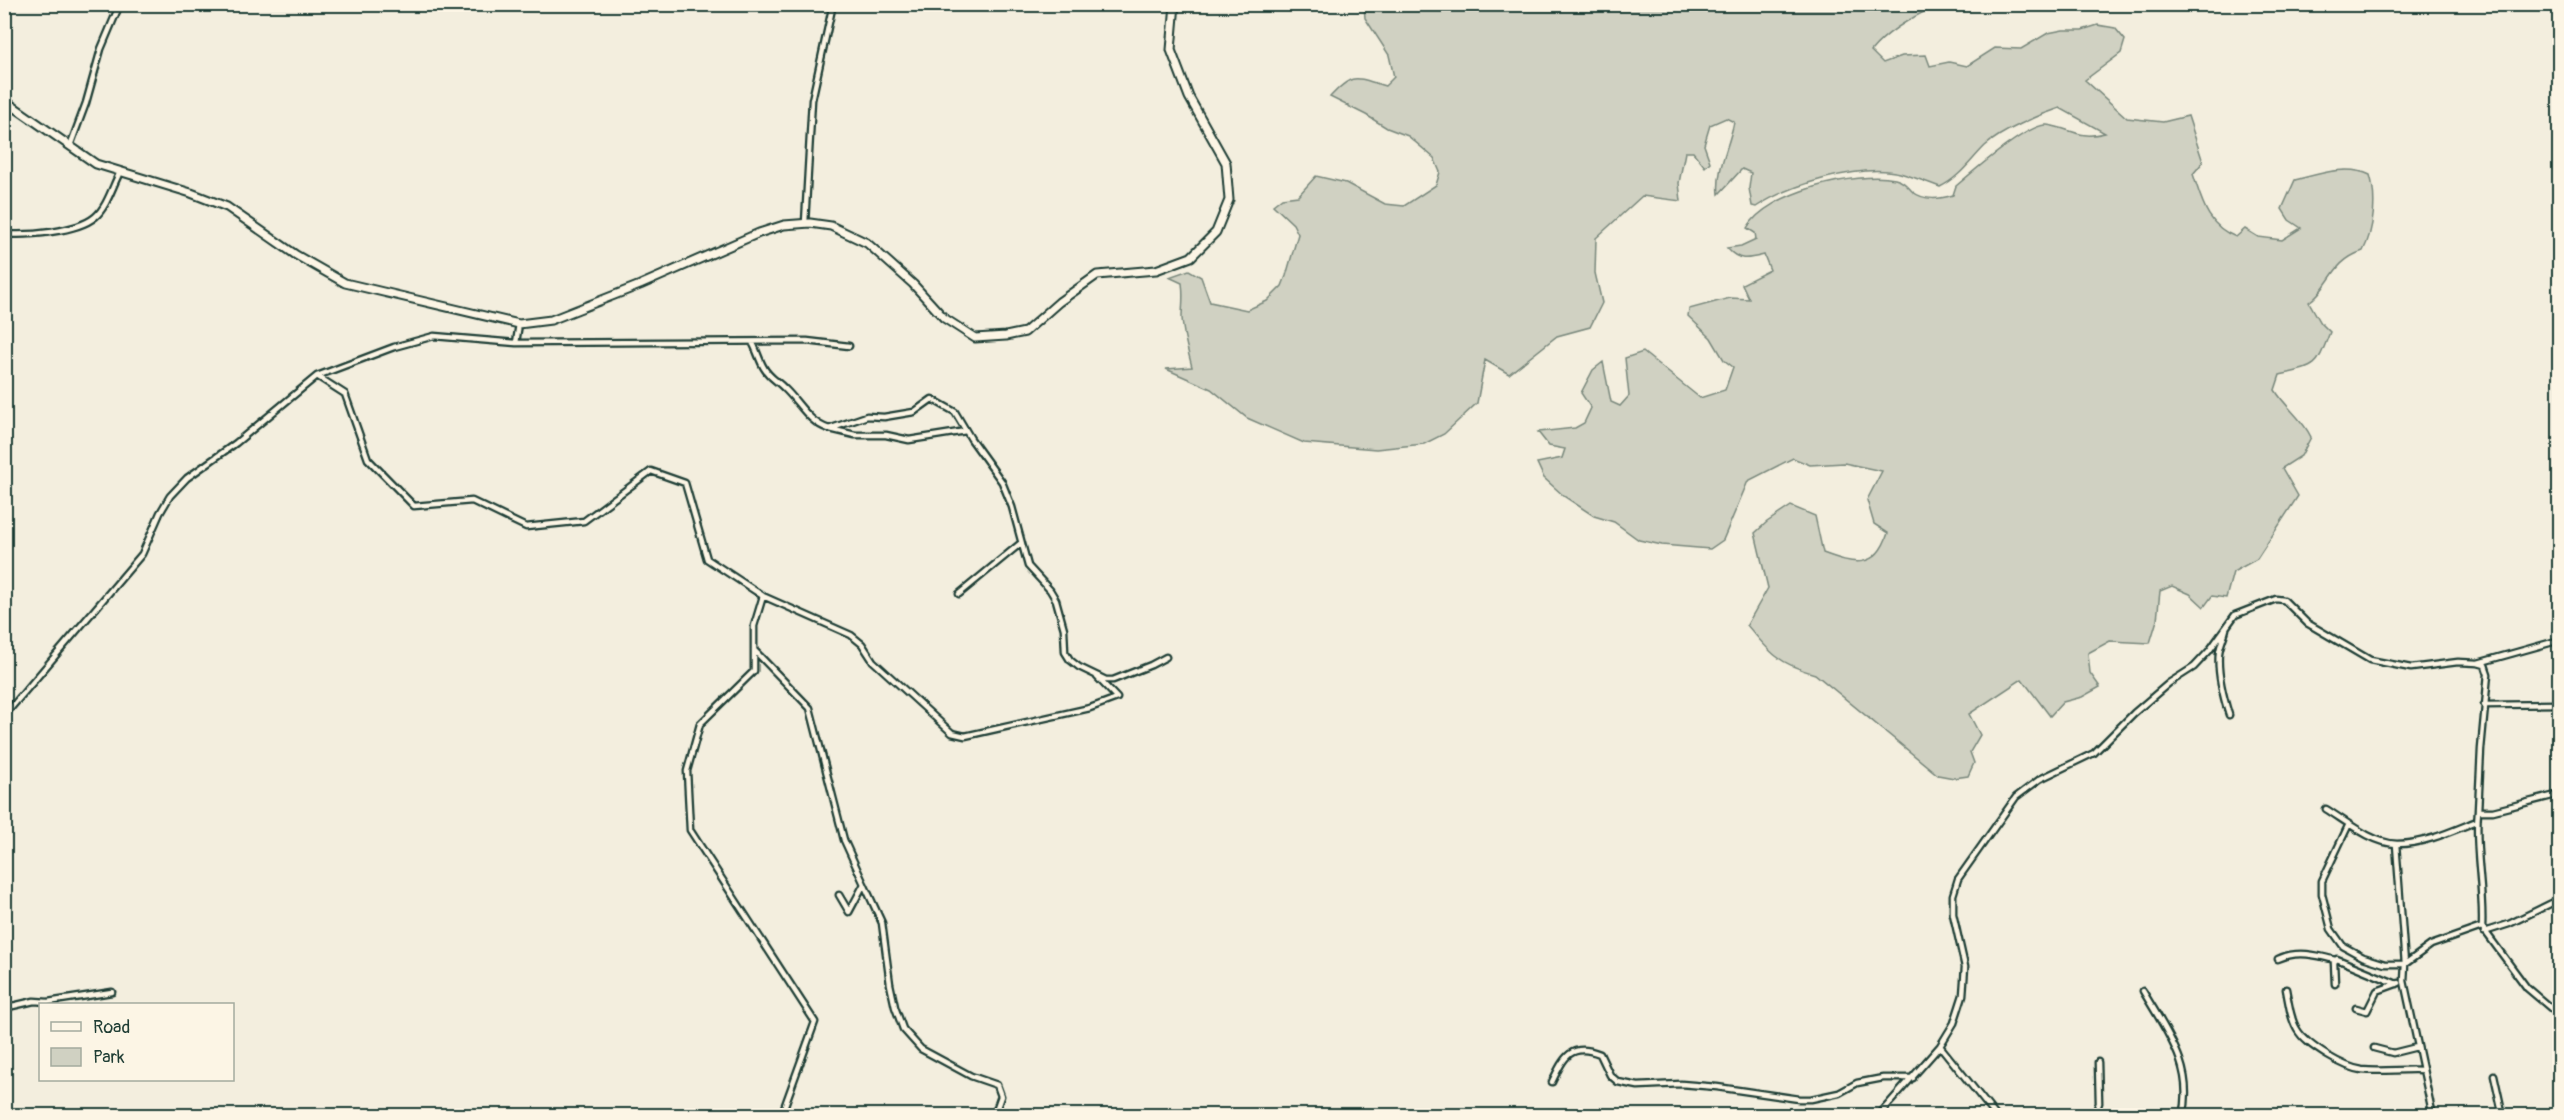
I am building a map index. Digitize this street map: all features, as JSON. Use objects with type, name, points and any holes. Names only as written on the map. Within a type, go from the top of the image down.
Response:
[{"type":"main road","points":[[4,100],[96,164],[191,193],[227,207],[296,255],[345,283],[519,324],[551,320],[640,285],[759,233],[784,225],[805,223],[831,226],[867,243],[913,284],[944,318],[975,338],[1006,336],[1025,332],[1059,302],[1097,275],[1156,270],[1191,257],[1216,232],[1229,200],[1226,163],[1189,97],[1172,50],[1175,4]]},
{"type":"street","points":[[70,146],[102,49],[120,4]]},
{"type":"street","points":[[805,223],[812,100],[833,4]]},
{"type":"street","points":[[4,234],[38,234],[69,228],[91,219],[101,210],[120,172]]},
{"type":"street","points":[[516,343],[519,324]]},
{"type":"street","points":[[4,716],[142,554],[170,496],[188,478],[236,443],[317,376],[394,346],[434,336],[516,343],[807,341],[849,346]]},
{"type":"street","points":[[752,342],[763,367],[771,378],[785,389],[808,417],[830,429],[855,435],[886,435],[909,440],[966,431]]},
{"type":"street","points":[[317,376],[345,394],[368,459],[414,507],[472,501],[526,526],[584,521],[651,471],[685,483],[707,559],[763,596],[851,635],[862,644],[873,661],[952,733],[965,736],[976,734],[1090,708],[1117,698],[1095,675]]},
{"type":"street","points":[[830,429],[867,416],[884,417],[914,412],[932,399],[953,410],[1002,482],[1012,507],[1028,566],[1056,600],[1064,629],[1065,652],[1074,664],[1106,680],[1120,679],[1166,657]]},
{"type":"street","points":[[955,434],[971,439]]},
{"type":"street","points":[[959,594],[1021,543]]},
{"type":"street","points":[[763,596],[754,626],[754,671],[700,724],[687,771],[690,830],[815,1022],[781,1116]]},
{"type":"street","points":[[1878,1116],[1940,1046],[1954,1023],[1963,995],[1965,967],[1953,914],[1953,895],[1958,879],[2016,797],[2040,778],[2094,753],[2169,682],[2193,667],[2209,651],[2235,615],[2276,599],[2284,600],[2307,623],[2370,660],[2411,668],[2458,662],[2485,665],[2488,674],[2477,821],[2483,929],[2527,988],[2559,1016]]},
{"type":"street","points":[[2227,627],[2219,651],[2221,685],[2229,715]]},
{"type":"street","points":[[2478,663],[2559,639]]},
{"type":"street","points":[[754,650],[810,708],[844,840],[882,923],[890,984],[903,1029],[921,1049],[971,1076],[997,1085],[1001,1096],[994,1116]]},
{"type":"street","points":[[2209,651],[2219,651]]},
{"type":"street","points":[[2484,705],[2559,704]]},
{"type":"street","points":[[2478,811],[2493,811],[2559,794]]},
{"type":"street","points":[[2326,809],[2369,835],[2396,844],[2433,837],[2477,821]]},
{"type":"street","points":[[2349,824],[2322,881],[2322,894],[2331,929],[2343,946],[2363,957],[2385,964],[2405,964],[2431,945],[2483,929],[2509,924],[2559,899]]},
{"type":"street","points":[[2396,844],[2405,964],[2404,981],[2433,1116]]},
{"type":"street","points":[[839,895],[849,912],[864,884]]},
{"type":"street","points":[[2278,959],[2289,954],[2317,955],[2348,962],[2397,984]]},
{"type":"street","points":[[2335,960],[2335,984]]},
{"type":"street","points":[[2356,1008],[2367,1011],[2377,991],[2404,981]]},
{"type":"street","points":[[2286,989],[2299,1036],[2306,1043],[2334,1060],[2350,1068],[2363,1070],[2422,1070]]},
{"type":"street","points":[[2143,991],[2175,1045],[2183,1066],[2187,1096],[2183,1116]]},
{"type":"street","points":[[4,1008],[34,1001],[48,1002],[112,992]]},
{"type":"street","points":[[1940,1046],[1996,1116]]},
{"type":"street","points":[[2374,1048],[2393,1053],[2417,1047]]},
{"type":"street","points":[[1552,1082],[1563,1059],[1576,1050],[1588,1048],[1600,1054],[1610,1075],[1618,1082],[1638,1086],[1682,1084],[1812,1099],[1839,1093],[1857,1083],[1883,1078],[1913,1078]]},
{"type":"street","points":[[2094,1116],[2099,1103],[2098,1062]]},
{"type":"street","points":[[2494,1075],[2503,1116]]},
{"type":"green space","points":[[1364,5],[1938,5],[1902,24],[1885,36],[1871,51],[1883,63],[1902,56],[1926,55],[1930,66],[1949,62],[1967,66],[1995,48],[2021,49],[2048,33],[2082,30],[2098,25],[2115,28],[2125,40],[2121,53],[2085,80],[2127,118],[2163,122],[2188,116],[2203,162],[2193,174],[2196,184],[2207,212],[2226,232],[2236,237],[2245,229],[2258,237],[2282,240],[2301,228],[2289,220],[2282,209],[2295,180],[2342,170],[2370,175],[2373,214],[2367,243],[2363,251],[2344,261],[2337,268],[2317,296],[2309,302],[2321,323],[2330,332],[2322,353],[2309,367],[2280,375],[2275,390],[2311,437],[2301,456],[2282,468],[2298,496],[2257,559],[2233,572],[2226,598],[2212,596],[2204,607],[2190,594],[2172,586],[2160,591],[2157,620],[2150,643],[2110,641],[2088,653],[2090,673],[2100,687],[2082,697],[2063,702],[2050,716],[2022,679],[1969,714],[1980,735],[1970,752],[1974,763],[1968,776],[1954,778],[1938,775],[1815,674],[1792,666],[1776,656],[1747,625],[1768,588],[1755,533],[1791,506],[1815,516],[1823,553],[1854,562],[1870,559],[1877,554],[1888,533],[1874,524],[1867,500],[1882,471],[1844,463],[1810,465],[1793,458],[1748,481],[1723,540],[1710,549],[1662,545],[1639,540],[1614,522],[1594,516],[1565,497],[1544,478],[1537,463],[1562,458],[1565,449],[1549,446],[1538,432],[1575,428],[1584,423],[1591,408],[1581,393],[1593,370],[1603,362],[1611,402],[1620,406],[1629,396],[1625,358],[1643,352],[1700,398],[1725,390],[1733,367],[1724,360],[1711,338],[1688,316],[1689,309],[1730,298],[1749,299],[1742,284],[1770,270],[1764,255],[1744,258],[1736,256],[1727,248],[1741,246],[1756,239],[1755,233],[1747,228],[1758,215],[1773,204],[1792,195],[1836,181],[1878,177],[1901,181],[1922,197],[1953,195],[1956,186],[2000,150],[2039,127],[2055,126],[2088,135],[2105,133],[2060,108],[2021,124],[1992,140],[1959,174],[1940,187],[1900,173],[1866,171],[1806,184],[1756,207],[1752,206],[1749,188],[1751,173],[1742,169],[1719,194],[1719,176],[1734,122],[1726,118],[1710,125],[1704,145],[1710,162],[1705,167],[1693,152],[1685,152],[1679,183],[1681,201],[1642,196],[1596,238],[1595,273],[1602,303],[1590,327],[1557,336],[1509,374],[1485,360],[1477,403],[1444,434],[1424,444],[1376,449],[1304,443],[1247,418],[1211,389],[1166,369],[1192,367],[1182,318],[1182,283],[1169,277],[1189,270],[1201,277],[1210,302],[1247,310],[1267,301],[1282,286],[1286,276],[1298,234],[1293,224],[1273,205],[1282,198],[1298,196],[1316,176],[1346,183],[1385,204],[1404,206],[1436,185],[1440,172],[1434,158],[1408,136],[1387,128],[1330,97],[1350,80],[1360,79],[1385,86],[1394,77],[1389,55],[1365,18]]}]
